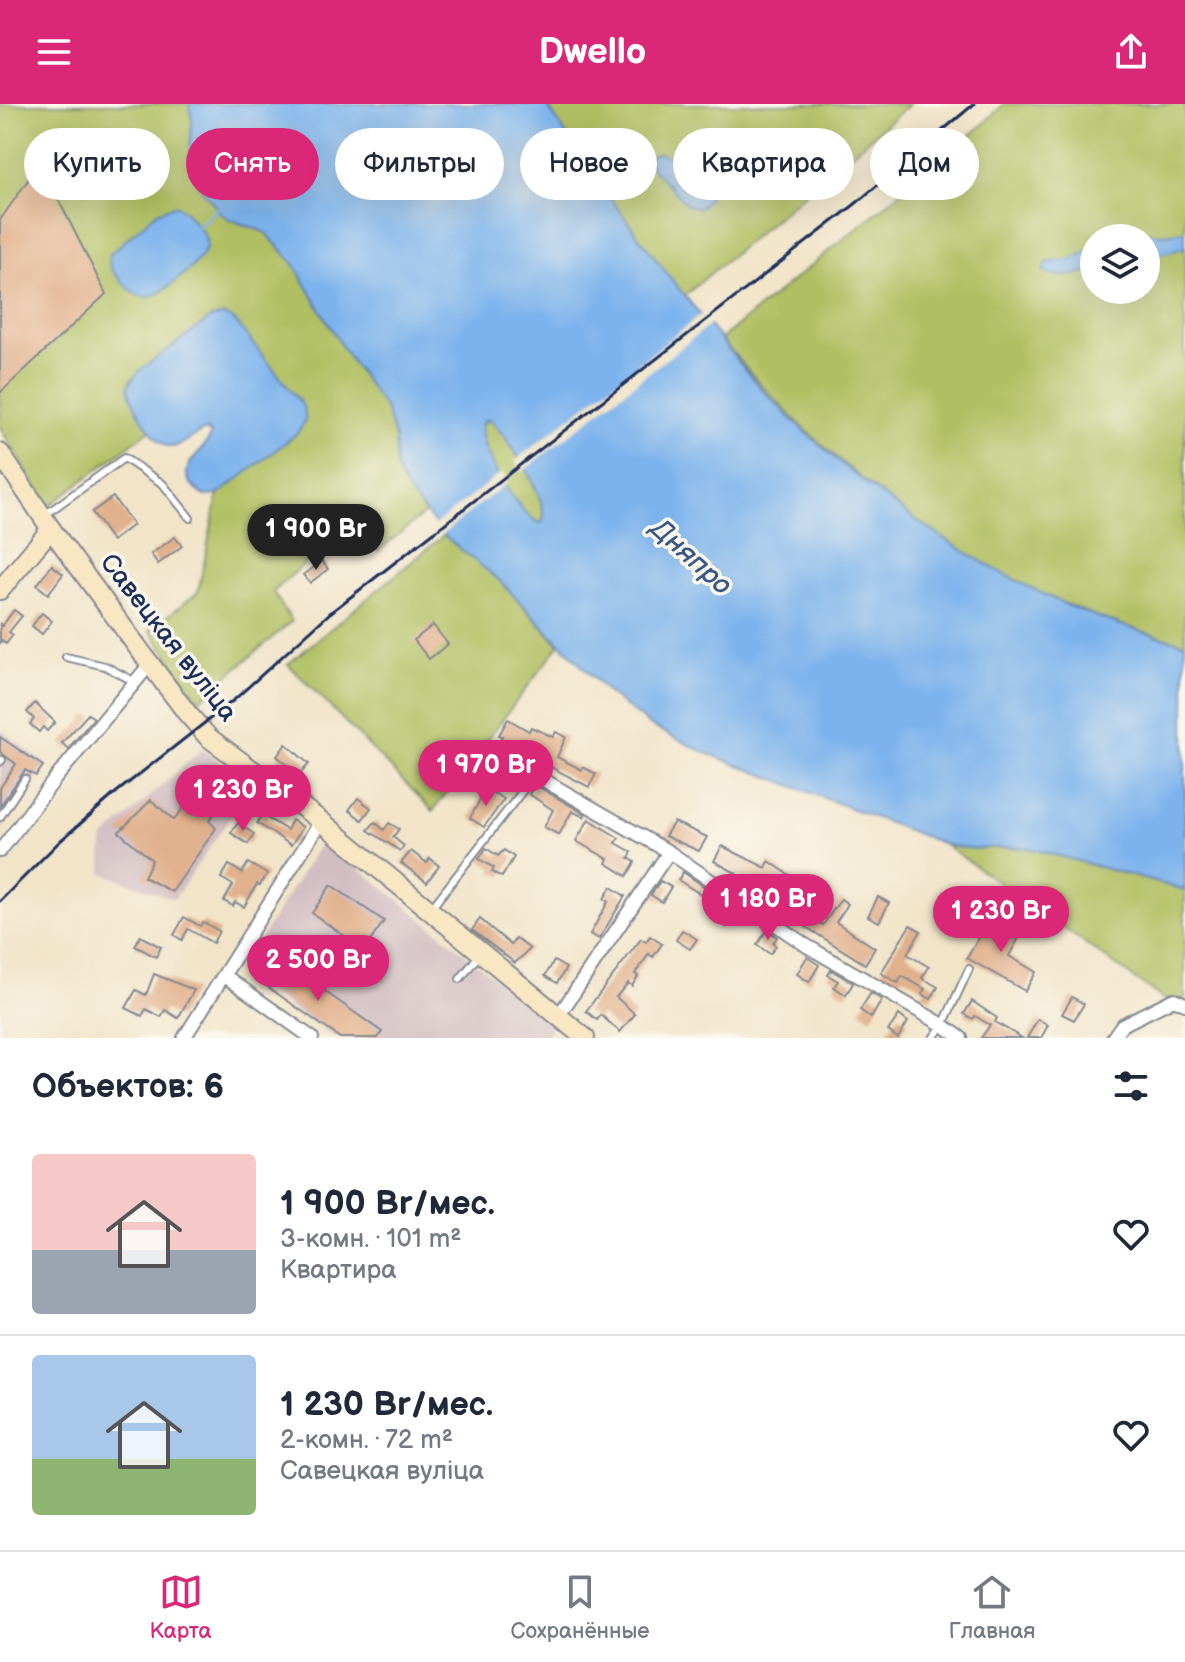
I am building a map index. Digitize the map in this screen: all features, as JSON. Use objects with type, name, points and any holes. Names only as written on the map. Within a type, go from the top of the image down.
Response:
[{"type":"main road","name":"Савецкая вуліца","points":[[0,453],[150,664],[208,737],[321,821],[585,1038]]},
{"type":"main road","points":[[0,590],[47,523]]},
{"type":"street","points":[[0,851],[150,664]]},
{"type":"street","points":[[514,763],[669,852],[807,946],[961,1038]]},
{"type":"street","points":[[184,1038],[321,821]]},
{"type":"street","points":[[559,1015],[669,852]]},
{"type":"street","points":[[225,976],[312,1038]]},
{"type":"street","points":[[1113,1038],[1122,1025],[1174,999],[1185,1004]]},
{"type":"lane","points":[[47,523],[124,458],[163,484],[190,518]]},
{"type":"lane","points":[[66,657],[105,666],[135,682]]},
{"type":"lane","points":[[430,910],[534,776]]},
{"type":"lane","points":[[0,817],[25,779]]},
{"type":"lane","points":[[460,979],[482,952]]},
{"type":"lane","points":[[933,1038],[943,1025],[969,969]]},
{"type":"shaded area","points":[[0,729],[46,765],[0,833]]},
{"type":"shaded area","points":[[202,749],[251,787],[174,899],[102,873],[103,839]]},
{"type":"shaded area","points":[[323,839],[552,1024],[545,1038],[336,1038],[239,973]]},
{"type":"green space","points":[[0,104],[189,104],[192,128],[186,128],[186,200],[211,200],[221,213],[265,232],[293,262],[347,355],[385,408],[395,438],[396,468],[401,481],[425,513],[378,551],[339,533],[273,592],[292,621],[199,700],[150,630],[198,592],[218,495],[295,435],[211,318],[130,380],[129,392],[150,430],[49,506],[0,428]]},
{"type":"green space","points":[[546,104],[910,104],[882,128],[870,128],[870,138],[854,152],[854,128],[673,128],[673,200],[797,200],[684,296],[611,200],[657,200],[657,128],[562,128]]},
{"type":"green space","points":[[1004,104],[1185,104],[1185,643],[1127,627],[1070,606],[971,556],[924,526],[836,457],[757,380],[721,339],[891,200],[979,200],[979,128]]},
{"type":"green space","points":[[489,420],[516,452],[533,483],[543,511],[543,521],[540,523],[521,507],[491,462],[482,433],[482,422]]},
{"type":"green space","points":[[444,535],[499,580],[559,645],[433,811],[288,664]]},
{"type":"green space","points":[[944,844],[968,848],[1033,849],[1185,890],[1185,1014]]},
{"type":"water","name":"Дняпро","points":[[189,104],[546,104],[562,128],[520,128],[520,200],[612,200],[743,368],[795,422],[867,484],[945,540],[1028,587],[1098,617],[1185,643],[1185,890],[1033,849],[968,848],[944,844],[704,752],[651,726],[609,694],[499,580],[448,539],[408,492],[396,468],[395,438],[385,408],[347,355],[293,262],[265,232],[229,219],[211,200],[319,200],[319,128],[191,128]],"holes":[[[489,420],[516,452],[540,498],[543,511],[543,521],[540,523],[510,494],[491,463],[482,434],[482,423]]]},
{"type":"water","points":[[657,153],[673,157],[673,190],[657,173]]},
{"type":"water","points":[[682,200],[706,200],[698,208]]},
{"type":"water","points":[[175,205],[185,211],[201,230],[206,247],[197,261],[170,285],[152,296],[138,295],[113,271],[110,254],[157,212]]},
{"type":"water","points":[[1185,231],[1185,248],[1160,254],[1160,234]]},
{"type":"water","points":[[1080,255],[1080,274],[1061,276],[1043,270],[1047,263]]},
{"type":"water","points":[[224,315],[235,321],[301,403],[305,416],[295,435],[218,495],[205,496],[193,486],[187,470],[211,433],[205,430],[180,445],[165,445],[144,422],[128,386],[139,371],[211,318]]},
{"type":"pier","points":[[703,313],[712,323],[522,472],[515,461]]},
{"type":"pier","points":[[502,472],[508,482],[440,536],[432,527]]},
{"type":"building","points":[[24,186],[24,200],[59,200],[106,294],[0,393],[0,220]]},
{"type":"building","points":[[113,497],[133,525],[112,541],[92,512]]},
{"type":"building","points":[[175,537],[182,546],[158,564],[151,554]]},
{"type":"building","points":[[322,561],[328,569],[310,583],[303,575]]},
{"type":"building","points":[[52,565],[63,574],[48,594],[37,585]]},
{"type":"building","points":[[14,610],[22,616],[9,632],[13,635],[6,644],[2,640],[0,643],[0,624],[2,626]]},
{"type":"building","points":[[42,613],[52,621],[42,634],[32,626]]},
{"type":"building","points":[[433,625],[448,644],[429,659],[414,640]]},
{"type":"building","points":[[35,703],[55,722],[47,731],[43,727],[39,732],[30,724],[34,719],[27,712]]},
{"type":"building","points":[[88,714],[94,718],[68,749],[62,743]]},
{"type":"building","points":[[508,719],[529,731],[531,727],[553,737],[556,732],[566,737],[557,757],[596,774],[589,787],[516,749],[506,761],[492,753]]},
{"type":"building","points":[[0,737],[43,766],[36,776],[25,770],[0,806],[0,788],[16,764],[0,752]]},
{"type":"building","points":[[286,744],[309,764],[299,775],[277,756]]},
{"type":"building","points":[[211,772],[234,786],[209,821],[216,828],[172,892],[144,877],[152,860],[119,832],[151,800],[174,820]]},
{"type":"building","points":[[535,785],[585,814],[584,817],[572,811],[559,835],[544,827],[553,810],[529,794]]},
{"type":"building","points":[[486,789],[504,799],[484,827],[470,818]]},
{"type":"building","points":[[265,794],[276,803],[267,817],[255,810]]},
{"type":"building","points":[[358,798],[371,808],[362,820],[349,810]]},
{"type":"building","points":[[262,815],[287,830],[292,820],[303,827],[291,845],[257,823]]},
{"type":"building","points":[[589,819],[619,838],[616,843],[632,852],[629,858],[635,862],[627,876],[606,863],[608,859],[576,841]]},
{"type":"building","points":[[375,822],[384,830],[389,823],[399,829],[393,837],[404,846],[400,851],[368,830]]},
{"type":"building","points":[[674,822],[707,837],[699,851],[665,836]]},
{"type":"building","points":[[238,823],[254,834],[248,844],[231,833]]},
{"type":"building","points":[[722,846],[766,868],[769,861],[794,878],[783,899],[796,906],[791,915],[753,891],[755,887],[735,876],[736,873],[714,861]]},
{"type":"building","points":[[486,848],[498,856],[504,850],[514,857],[502,877],[479,859]]},
{"type":"building","points":[[411,851],[427,863],[430,858],[439,866],[427,882],[401,863]]},
{"type":"building","points":[[248,863],[267,874],[260,885],[257,884],[244,907],[235,902],[233,906],[224,901],[233,885],[221,878],[229,865],[242,873]]},
{"type":"building","points":[[683,872],[706,888],[702,895],[678,880]]},
{"type":"building","points":[[814,880],[826,886],[818,902],[807,896]]},
{"type":"building","points":[[660,881],[671,887],[662,902],[651,895]]},
{"type":"building","points":[[331,885],[384,921],[364,950],[312,913]]},
{"type":"building","points":[[611,887],[625,896],[599,939],[590,934],[608,902],[604,899]]},
{"type":"building","points":[[878,897],[889,903],[879,922],[868,916]]},
{"type":"building","points":[[841,899],[848,904],[836,922],[875,948],[865,964],[806,927],[811,918],[823,925]]},
{"type":"building","points":[[728,903],[739,910],[727,927],[717,920]]},
{"type":"building","points":[[994,912],[1005,919],[1001,925],[1020,936],[1009,956],[1036,972],[1025,991],[967,958]]},
{"type":"building","points":[[184,917],[200,926],[203,922],[219,931],[213,943],[188,929],[182,940],[174,935]]},
{"type":"building","points":[[480,919],[511,945],[516,938],[530,949],[515,963],[472,930]]},
{"type":"building","points":[[910,925],[921,931],[907,954],[929,967],[922,978],[938,987],[931,999],[922,994],[925,989],[902,976],[898,983],[881,973]]},
{"type":"building","points":[[682,930],[697,939],[690,949],[676,940]]},
{"type":"building","points":[[767,930],[777,937],[773,943],[776,946],[770,954],[757,945]]},
{"type":"building","points":[[140,936],[161,947],[156,957],[135,946]]},
{"type":"building","points":[[650,936],[662,944],[653,957],[649,954],[635,974],[638,976],[632,986],[628,983],[616,997],[635,1014],[620,1032],[601,1015],[597,1020],[586,1011],[641,939],[646,942]]},
{"type":"building","points":[[807,957],[819,965],[809,982],[797,974]]},
{"type":"building","points":[[278,958],[382,1032],[378,1038],[340,1038],[261,982]]},
{"type":"building","points":[[554,961],[566,968],[557,983],[545,976]]},
{"type":"building","points":[[831,970],[853,983],[846,995],[834,987],[838,981],[828,975]]},
{"type":"building","points":[[154,974],[194,990],[178,1018],[165,1010],[161,1017],[146,1009],[142,1016],[126,1008],[136,990],[146,995]]},
{"type":"building","points":[[871,993],[882,1000],[871,1018],[860,1010]]},
{"type":"building","points":[[1072,997],[1084,1004],[1074,1020],[1062,1014]]},
{"type":"building","points":[[972,1001],[997,1018],[995,1022],[1022,1038],[981,1038],[990,1025],[975,1016],[973,1019],[964,1014]]},
{"type":"building","points":[[899,1015],[908,1022],[898,1038],[888,1031]]},
{"type":"building","points":[[1038,1019],[1048,1025],[1041,1038],[1027,1038]]},
{"type":"waterway","points":[[197,226],[219,208]]},
{"type":"railway","points":[[0,901],[59,842],[235,699],[330,613],[854,205],[974,104]]}]
